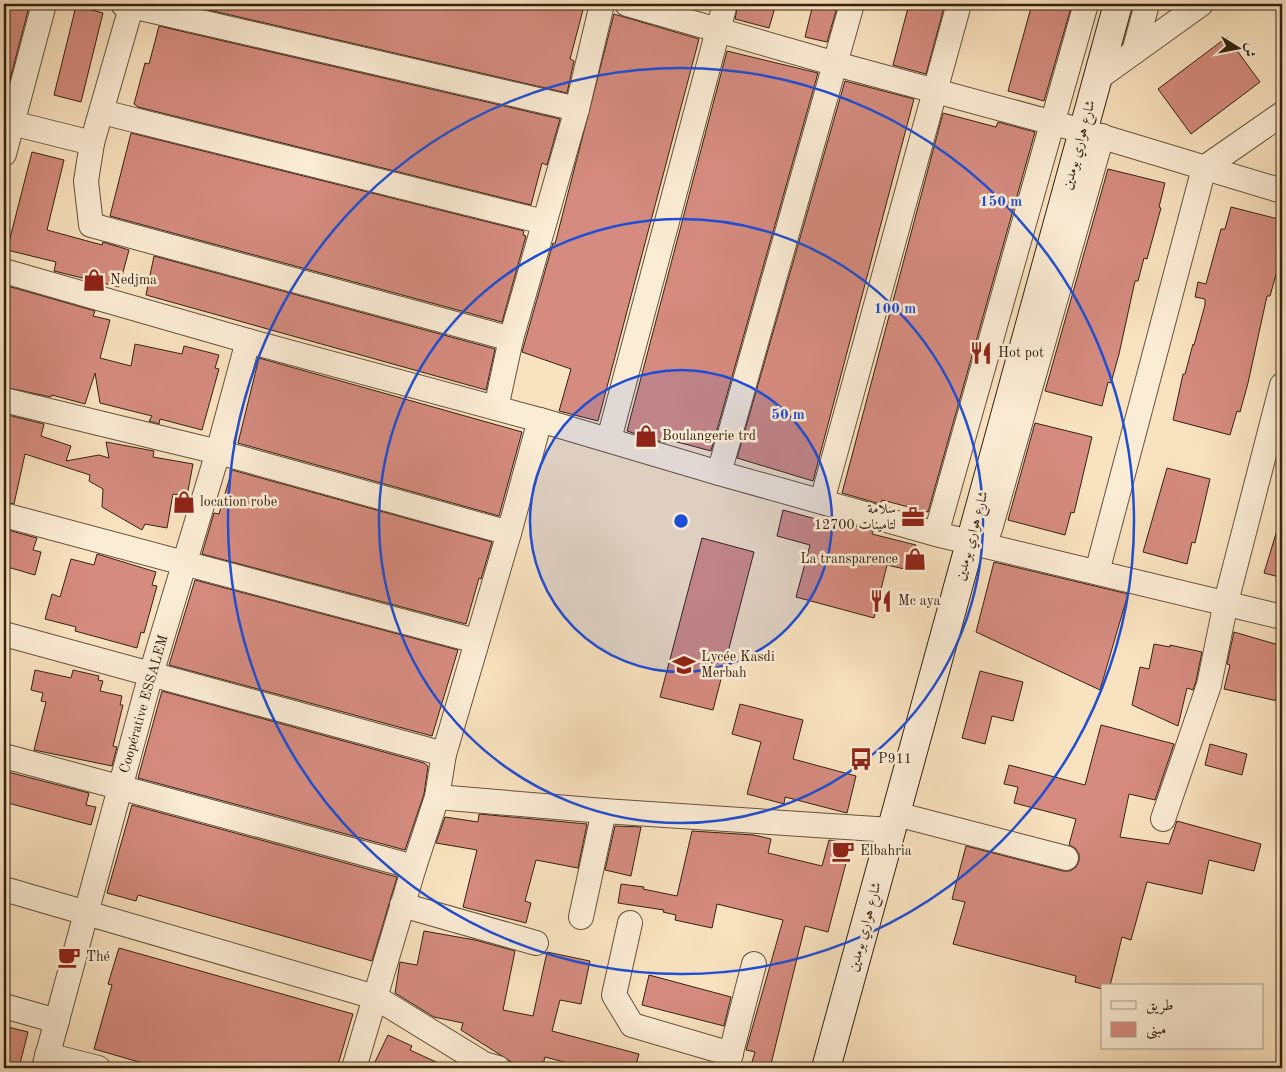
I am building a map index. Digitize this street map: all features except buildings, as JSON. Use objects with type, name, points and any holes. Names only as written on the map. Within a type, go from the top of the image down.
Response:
[{"type":"main road","name":"شارع هواري بومدين","points":[[826,1068],[894,822],[977,543],[1092,133],[1098,78],[1118,4]]},
{"type":"street","points":[[4,154],[8,122],[44,4]]},
{"type":"street","points":[[510,338],[91,224],[86,181],[92,143],[102,112],[129,4],[577,109]]},
{"type":"street","points":[[496,408],[510,338],[577,109],[602,4]]},
{"type":"street","points":[[627,4],[1052,124],[1092,133],[1272,188],[1282,170]]},
{"type":"street","points":[[609,439],[724,4]]},
{"type":"street","points":[[719,473],[852,4]]},
{"type":"street","points":[[822,501],[959,4]]},
{"type":"street","points":[[936,534],[1086,4]]},
{"type":"street","points":[[1134,52],[1147,4]]},
{"type":"street","points":[[1098,78],[1200,4]]},
{"type":"street","points":[[102,112],[544,222]]},
{"type":"street","points":[[1097,572],[1204,168],[1282,114]]},
{"type":"street","points":[[8,122],[92,143]]},
{"type":"street","points":[[4,271],[248,341],[609,439],[719,473],[936,534],[1226,602],[1282,617]]},
{"type":"street","name":"Coopérative ESSALEM","points":[[46,1062],[151,674],[218,452],[248,341]]},
{"type":"street","points":[[1163,819],[1209,686],[1226,602],[1282,385]]},
{"type":"street","points":[[4,400],[218,452],[509,533]]},
{"type":"street","points":[[354,1068],[402,905],[437,797],[444,754],[540,420]]},
{"type":"street","points":[[4,515],[476,641]]},
{"type":"street","points":[[4,634],[444,754]]},
{"type":"street","points":[[4,756],[414,867]]},
{"type":"street","points":[[437,797],[604,811],[894,822],[1066,858]]},
{"type":"street","points":[[581,917],[604,811]]},
{"type":"street","points":[[4,889],[375,997],[484,1064],[498,1068]]},
{"type":"street","points":[[402,905],[536,943]]},
{"type":"street","points":[[630,923],[614,995],[632,1025],[729,1061],[754,964]]},
{"type":"street","points":[[4,1006],[57,1021]]},
{"type":"street","points":[[46,1062],[98,1068]]},
{"type":"place","name":"Nedjma","points":[[94,280]]},
{"type":"place","name":"Hot pot","points":[[981,353]]},
{"type":"place","name":"Boulangerie trd","points":[[646,436]]},
{"type":"place","name":"location robe","points":[[184,502]]},
{"type":"place","name":"سلامة لتامينات 12700","points":[[913,517]]},
{"type":"place","name":"La transparence","points":[[915,559]]},
{"type":"place","name":"Mc aya","points":[[881,601]]},
{"type":"place","name":"Lycée Kasdi Merbah","points":[[684,665]]},
{"type":"place","name":"P911","points":[[861,759]]},
{"type":"place","name":"Elbahria","points":[[843,851]]},
{"type":"place","name":"Thé","points":[[69,957]]}]
